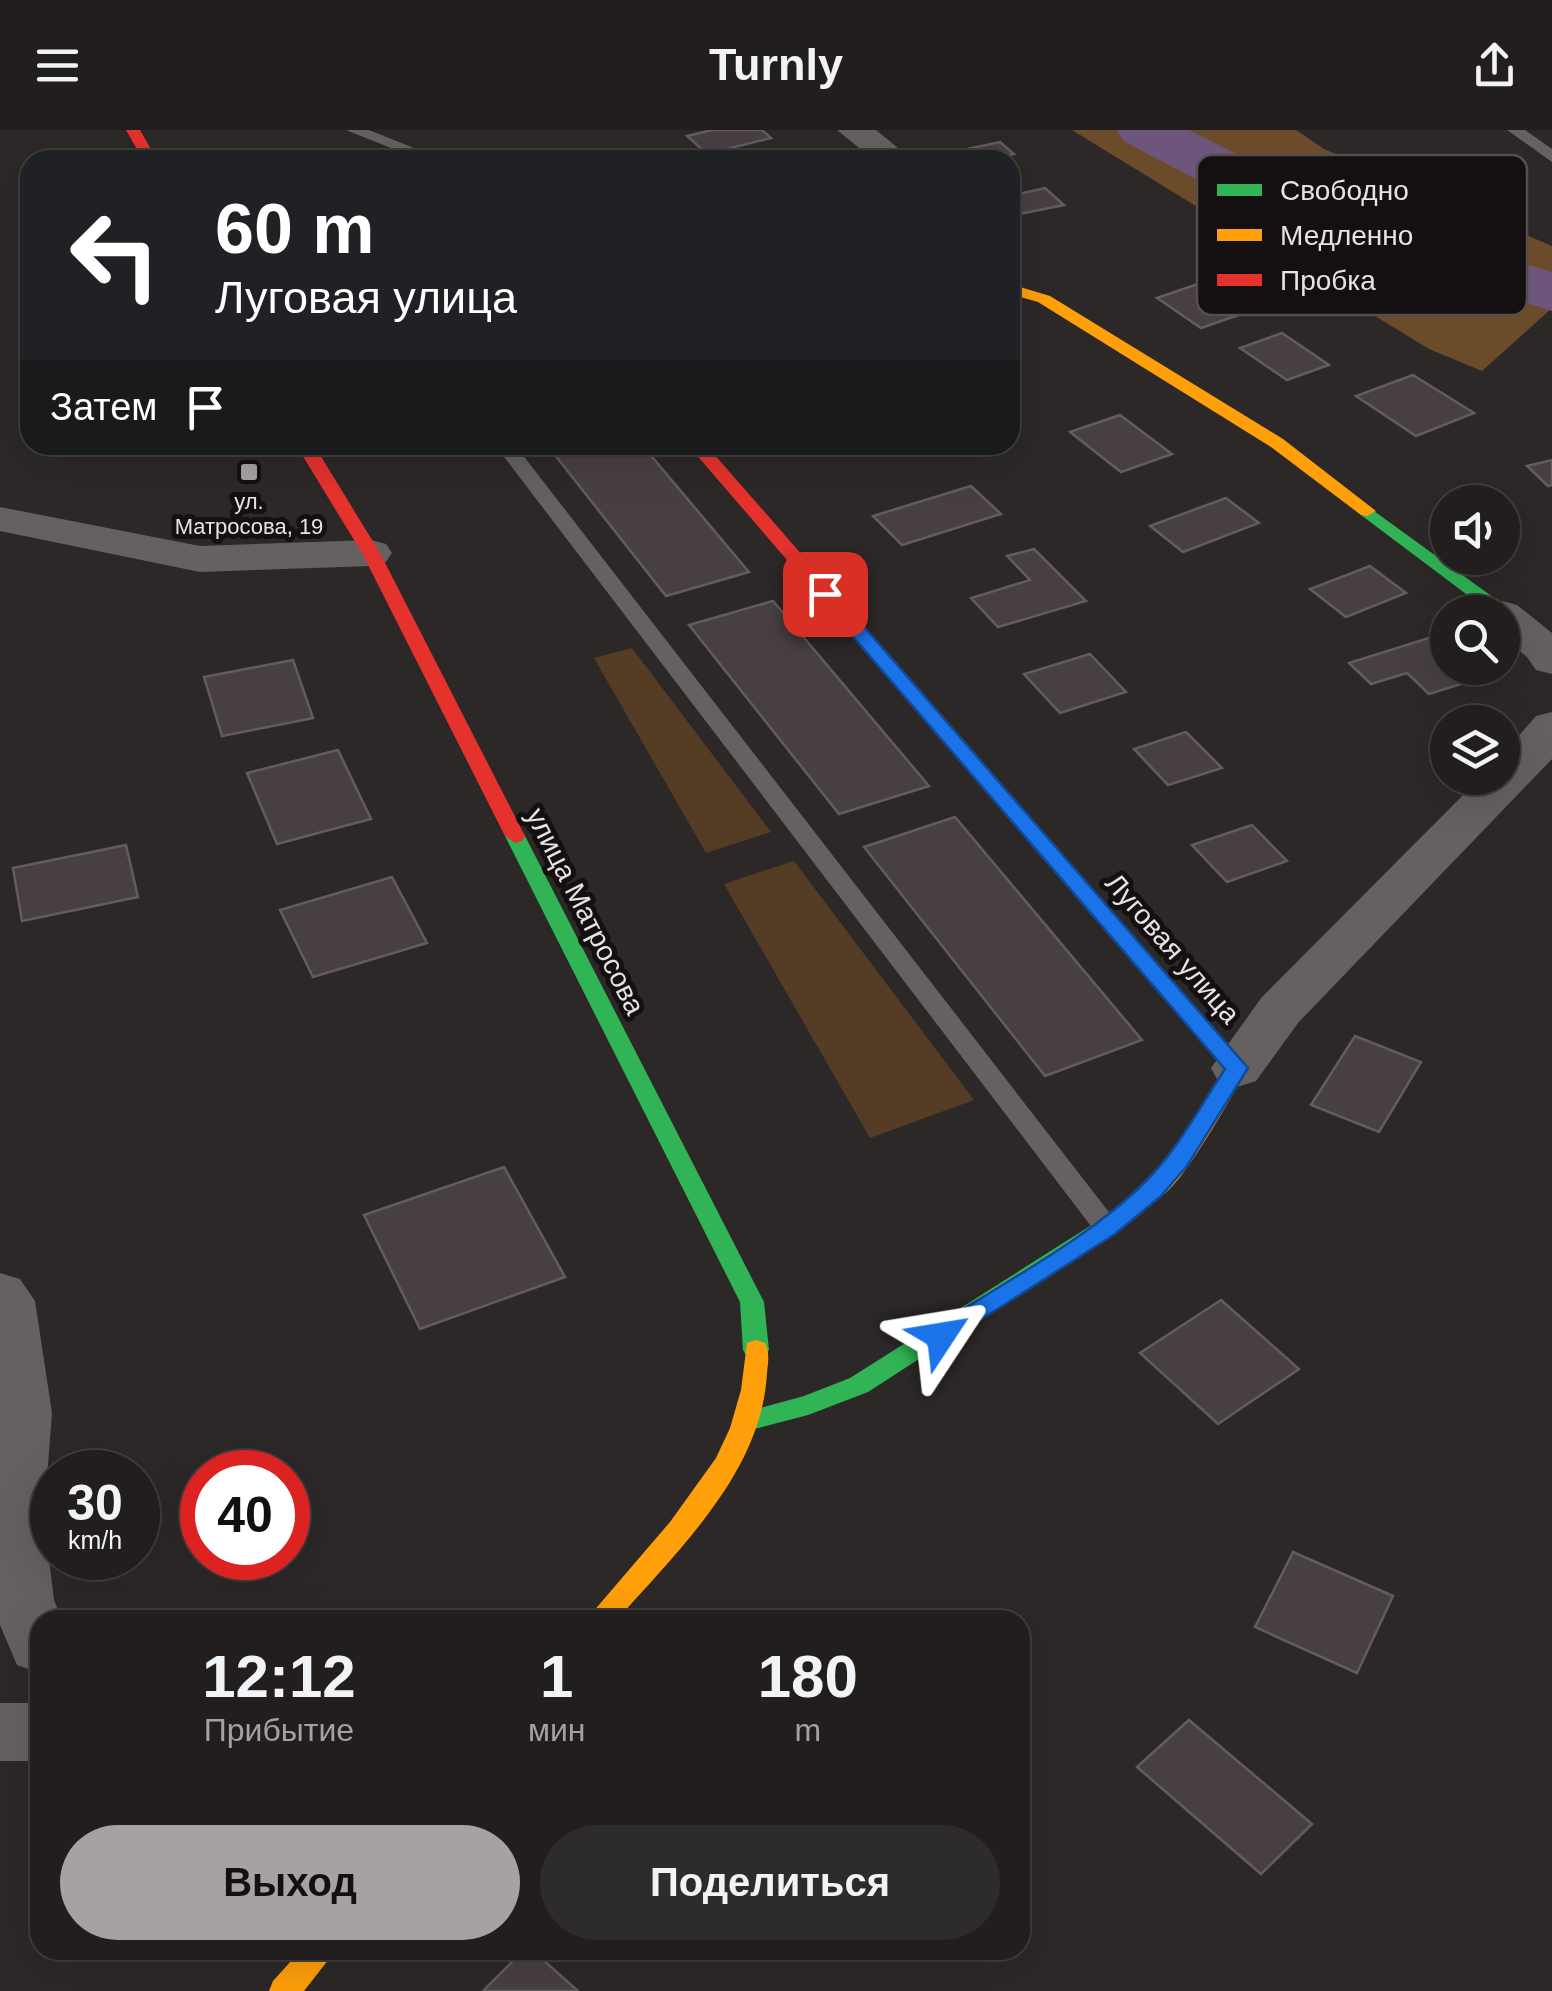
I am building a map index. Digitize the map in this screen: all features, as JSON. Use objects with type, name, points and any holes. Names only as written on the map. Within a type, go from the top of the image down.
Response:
[{"type":"street","points":[[854,130],[882,150]]},
{"type":"street","points":[[1020,292],[1044,300],[1248,424],[1478,595]]},
{"type":"street","name":"улица Матросова","points":[[311,455],[371,554],[752,1302],[758,1366],[747,1420],[718,1483],[609,1610]]},
{"type":"street","name":"Луговая улица","points":[[706,455],[1237,1068],[1179,1160],[1153,1190],[1106,1228],[859,1385],[808,1406],[747,1420]]},
{"type":"street","points":[[0,519],[200,559],[371,554]]},
{"type":"street","points":[[1520,628],[1545,649],[1552,661]]},
{"type":"street","points":[[1237,1068],[1280,1010],[1544,740],[1552,726]]},
{"type":"street","points":[[0,1295],[6,1301],[22,1413],[12,1517],[22,1600],[30,1620]]},
{"type":"street","points":[[0,1732],[30,1732]]},
{"type":"lane","points":[[354,130],[409,150]]},
{"type":"lane","points":[[1515,130],[1552,157]]},
{"type":"lane","points":[[512,455],[1106,1228]]},
{"type":"shaded area","points":[[1072,130],[1296,130],[1338,155],[1197,155],[1197,207]]},
{"type":"shaded area","points":[[1527,235],[1552,246],[1552,308],[1482,371],[1429,349],[1374,315],[1527,315]]},
{"type":"shaded area","points":[[632,648],[771,832],[706,853],[594,658]]},
{"type":"shaded area","points":[[794,861],[974,1100],[870,1138],[724,884]]},
{"type":"building","points":[[712,130],[762,130],[771,138],[723,150],[703,150],[687,136]]},
{"type":"building","points":[[1000,142],[1009,150],[962,150]]},
{"type":"building","points":[[1045,188],[1064,205],[1020,214],[1020,194]]},
{"type":"building","points":[[1197,284],[1197,315],[1238,315],[1201,328],[1157,298]]},
{"type":"building","points":[[1282,333],[1329,365],[1287,380],[1240,348]]},
{"type":"building","points":[[1413,375],[1474,413],[1416,436],[1356,396]]},
{"type":"building","points":[[1120,415],[1172,454],[1121,472],[1070,432]]},
{"type":"building","points":[[555,455],[650,455],[749,572],[666,596]]},
{"type":"building","points":[[1552,460],[1552,485],[1548,486],[1527,466]]},
{"type":"building","points":[[971,486],[1001,514],[902,545],[873,516]]},
{"type":"building","points":[[1226,498],[1259,523],[1183,552],[1150,526]]},
{"type":"building","points":[[1034,549],[1086,601],[998,627],[971,598],[1030,580],[1007,556]]},
{"type":"building","points":[[1370,566],[1406,593],[1346,617],[1310,589]]},
{"type":"building","points":[[773,601],[929,786],[839,814],[689,625]]},
{"type":"building","points":[[1430,638],[1430,685],[1458,685],[1429,694],[1407,673],[1371,684],[1349,663]]},
{"type":"building","points":[[1090,654],[1126,692],[1060,713],[1024,674]]},
{"type":"building","points":[[293,660],[313,718],[222,736],[204,677]]},
{"type":"building","points":[[1186,732],[1222,768],[1168,785],[1134,749]]},
{"type":"building","points":[[338,750],[371,819],[277,844],[247,773]]},
{"type":"building","points":[[955,817],[1142,1040],[1045,1076],[864,847]]},
{"type":"building","points":[[1252,825],[1287,861],[1227,882],[1192,845]]},
{"type":"building","points":[[126,845],[138,897],[22,921],[13,868]]},
{"type":"building","points":[[392,877],[427,943],[313,977],[280,910]]},
{"type":"building","points":[[1355,1036],[1421,1062],[1379,1132],[1311,1105]]},
{"type":"building","points":[[504,1167],[565,1277],[420,1329],[364,1215]]},
{"type":"building","points":[[1221,1300],[1299,1369],[1218,1424],[1140,1353]]},
{"type":"building","points":[[1293,1552],[1393,1596],[1357,1673],[1255,1627]]},
{"type":"building","points":[[1189,1720],[1312,1824],[1261,1874],[1137,1767]]},
{"type":"building","points":[[514,1960],[543,1960],[578,1991],[483,1991]]},
{"type":"waterway","points":[[1145,130],[1197,157]]},
{"type":"waterway","points":[[1527,284],[1552,292]]},
{"type":"traffic: fast","points":[[1367,511],[1478,595]]},
{"type":"traffic: fast","points":[[515,836],[752,1302],[756,1350]]},
{"type":"traffic: fast","points":[[747,1421],[808,1405],[859,1385],[1106,1227],[1153,1190]]},
{"type":"traffic: slow","points":[[1020,292],[1044,299],[1277,443],[1367,511]]},
{"type":"traffic: slow","points":[[900,679],[1237,1068],[1179,1160],[1153,1190]]},
{"type":"traffic: slow","points":[[609,1610],[680,1530],[726,1464],[743,1428],[754,1390],[756,1350]]},
{"type":"traffic: slow","points":[[284,1991],[312,1960]]},
{"type":"traffic: jam","points":[[133,130],[144,150]]},
{"type":"traffic: jam","points":[[311,455],[371,553],[515,836]]},
{"type":"traffic: jam","points":[[706,455],[900,679]]},
{"type":"place","name":"ул. Матросова, 19","points":[[249,472]]},
{"type":"route","points":[[825,594],[1237,1068],[1179,1160],[1153,1190],[1106,1228],[941,1336]]}]
